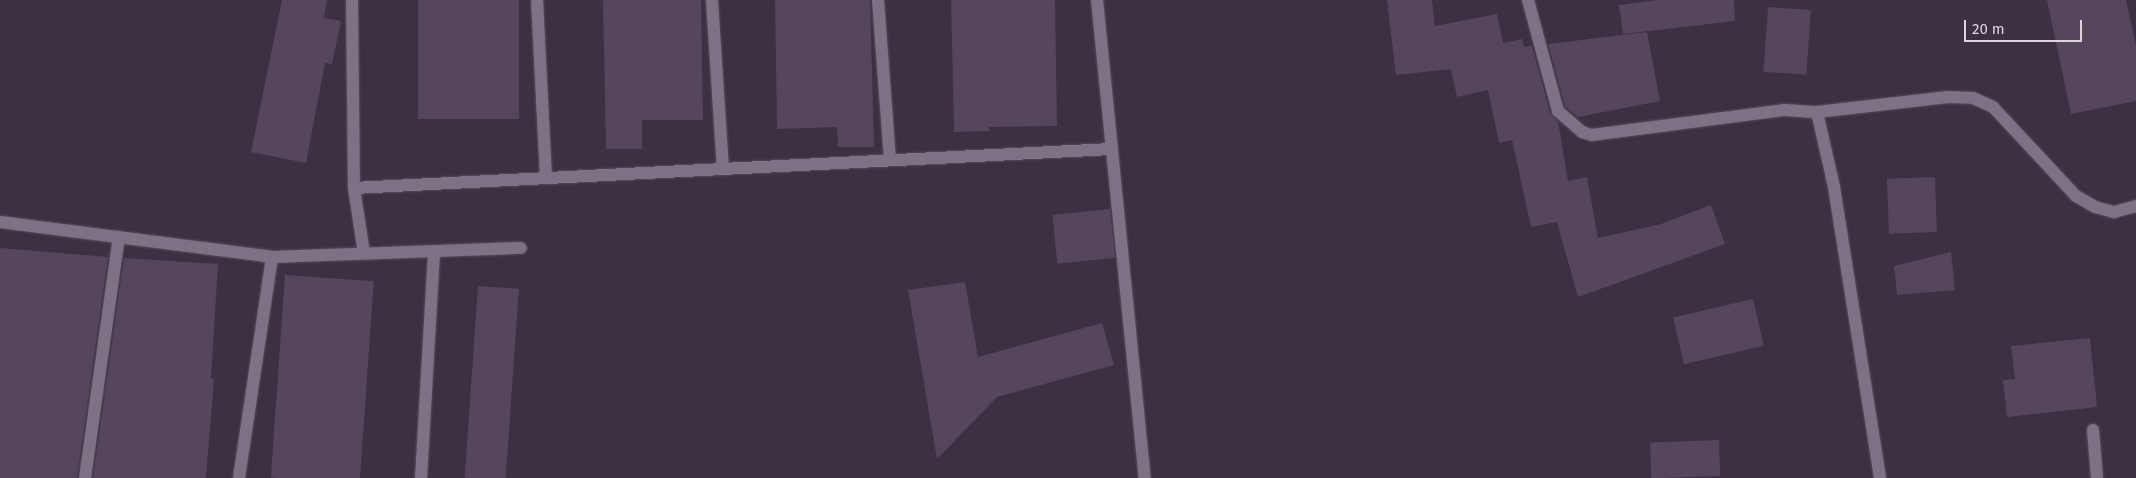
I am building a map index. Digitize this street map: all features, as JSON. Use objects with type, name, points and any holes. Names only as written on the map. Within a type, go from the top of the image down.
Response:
[{"type":"street","points":[[352,0],[354,188],[364,253]]},
{"type":"street","points":[[537,0],[546,178]]},
{"type":"street","points":[[712,0],[722,169]]},
{"type":"street","points":[[878,0],[890,160]]},
{"type":"street","points":[[1097,0],[1145,478]]},
{"type":"street","points":[[1528,0],[1558,111],[1582,132],[1592,135],[1785,110],[1817,112],[1948,97],[1973,98],[1993,107],[2076,196],[2095,207],[2114,212],[2136,206]]},
{"type":"street","points":[[1817,112],[1834,187],[1880,478]]},
{"type":"street","points":[[354,188],[1112,149]]},
{"type":"street","points":[[0,222],[272,257],[520,248]]},
{"type":"street","points":[[85,478],[119,237]]},
{"type":"street","points":[[421,478],[434,252]]},
{"type":"street","points":[[239,478],[272,257]]},
{"type":"street","points":[[2093,430],[2098,478]]},
{"type":"building","points":[[282,0],[327,0],[324,18],[341,21],[332,64],[325,63],[306,163],[251,152]]},
{"type":"building","points":[[418,0],[519,0],[519,119],[418,119]]},
{"type":"building","points":[[603,0],[701,0],[703,120],[642,120],[642,149],[606,149]]},
{"type":"building","points":[[775,0],[870,0],[874,147],[838,147],[837,127],[777,129]]},
{"type":"building","points":[[951,0],[1055,0],[1057,126],[989,127],[989,131],[954,132]]},
{"type":"building","points":[[1387,0],[1432,0],[1435,26],[1497,14],[1503,43],[1522,39],[1524,47],[1532,46],[1550,113],[1558,121],[1568,181],[1587,177],[1598,238],[1661,224],[1711,205],[1725,244],[1578,297],[1557,222],[1531,227],[1512,140],[1499,143],[1488,90],[1457,97],[1451,69],[1396,75]]},
{"type":"building","points":[[1658,0],[1734,0],[1735,21],[1623,34],[1619,5]]},
{"type":"building","points":[[2047,0],[2126,0],[2136,45],[2136,101],[2071,114]]},
{"type":"building","points":[[1768,7],[1811,10],[1806,75],[1763,72]]},
{"type":"building","points":[[1647,32],[1660,101],[1578,117],[1565,106],[1548,44]]},
{"type":"building","points":[[1935,177],[1937,232],[1889,234],[1887,179]]},
{"type":"building","points":[[1110,209],[1115,258],[1057,264],[1052,215]]},
{"type":"building","points":[[0,248],[108,257],[77,478],[0,478]]},
{"type":"building","points":[[1951,252],[1955,290],[1897,295],[1894,266]]},
{"type":"building","points":[[124,258],[218,264],[211,379],[214,379],[206,478],[93,478]]},
{"type":"building","points":[[285,275],[374,281],[360,478],[271,478]]},
{"type":"building","points":[[965,282],[978,357],[1102,323],[1114,365],[997,397],[937,459],[908,290]]},
{"type":"building","points":[[478,286],[519,289],[506,478],[465,478]]},
{"type":"building","points":[[1753,299],[1764,346],[1684,364],[1673,317]]},
{"type":"building","points":[[2090,338],[2097,407],[2007,417],[2003,380],[2015,379],[2011,346]]},
{"type":"building","points":[[1719,440],[1720,476],[1651,478],[1650,442]]}]
